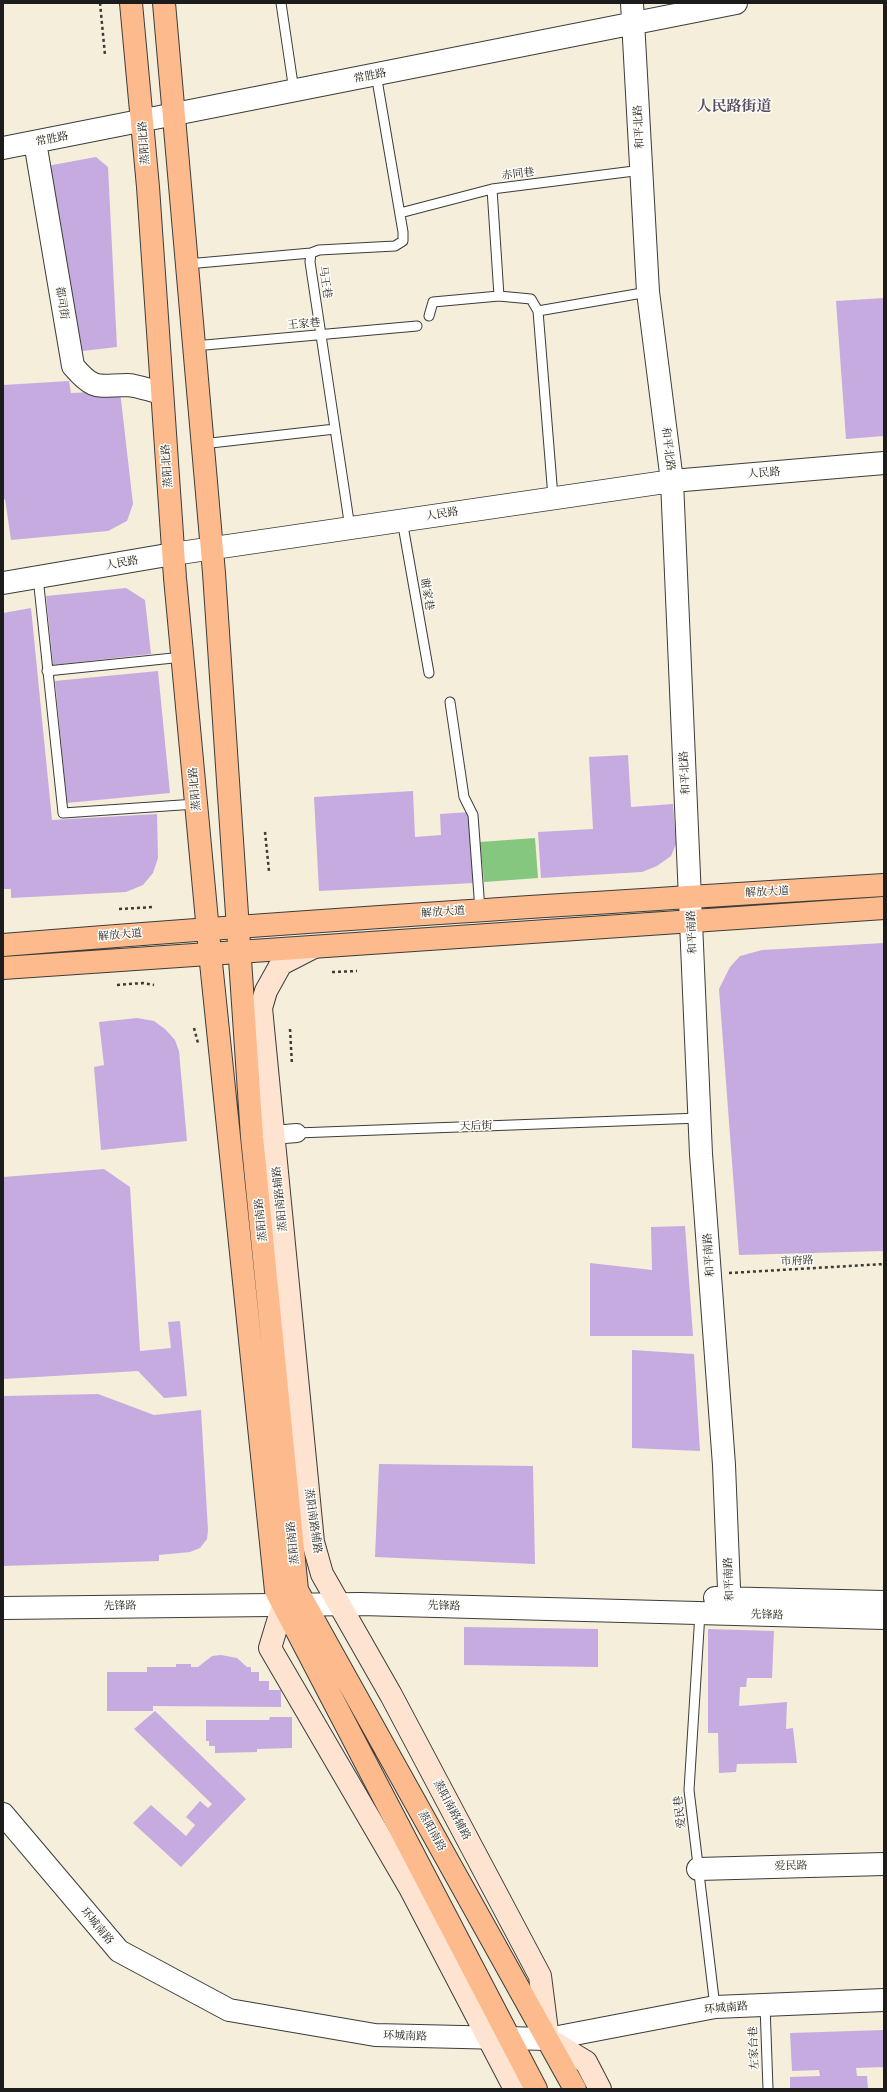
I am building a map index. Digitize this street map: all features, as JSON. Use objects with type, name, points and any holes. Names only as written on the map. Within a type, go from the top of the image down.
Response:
[{"type":"main road","name":"蒸阳北路","points":[[131,3],[143,121],[173,554],[208,928]]},
{"type":"main road","points":[[164,3],[211,550],[239,927]]},
{"type":"main road","name":"解放大道","points":[[3,945],[208,928],[691,896],[884,885]]},
{"type":"main road","points":[[3,968],[884,908]]},
{"type":"main road","name":"蒸阳南路","points":[[239,927],[240,952],[263,1136],[290,1598],[576,2089]]},
{"type":"main road","name":"蒸阳南路","points":[[208,928],[290,1598],[499,2039],[536,2089]]},
{"type":"main road","name":"蒸阳南路辅路","points":[[314,947],[281,964],[266,991],[261,1008],[263,1136],[313,1542],[322,1574],[334,1597],[391,1695],[540,1976],[548,2039]]},
{"type":"main road","points":[[290,1598],[270,1648],[499,2039],[515,2089]]},
{"type":"main road","points":[[548,2039],[586,2062],[600,2089]]},
{"type":"street","name":"常胜路","points":[[3,148],[376,74],[633,13],[736,3]]},
{"type":"street","name":"和平北路","points":[[633,13],[648,292],[672,481],[691,896]]},
{"type":"street","name":"都司街","points":[[35,142],[72,366],[86,381],[104,387],[130,385],[162,393]]},
{"type":"street","name":"人民路","points":[[3,583],[173,554],[211,550],[553,497],[672,481],[884,463]]},
{"type":"street","name":"和平南路","points":[[691,896],[701,1154],[724,1465],[730,1606]]},
{"type":"street","name":"天后街","points":[[263,1136],[297,1133]]},
{"type":"street","name":"先锋路","points":[[3,1596],[290,1598]]},
{"type":"street","name":"先锋路","points":[[334,1597],[700,1613],[730,1606],[884,1618]]},
{"type":"street","name":"先锋路","points":[[3,1608],[334,1597],[730,1606],[884,1602]]},
{"type":"street","name":"环城南路","points":[[3,1814],[119,1951],[229,2010],[375,2035],[548,2039],[715,2007],[884,2000]]},
{"type":"street","name":"爱民路","points":[[698,1869],[884,1864]]},
{"type":"lane","points":[[281,3],[294,91]]},
{"type":"lane","name":"马王巷","points":[[350,529],[310,262],[311,252],[319,250],[395,246],[403,242],[400,213],[376,74]]},
{"type":"lane","name":"赤同巷","points":[[400,213],[492,189],[642,170]]},
{"type":"lane","points":[[492,189],[499,296]]},
{"type":"lane","points":[[187,264],[311,252]]},
{"type":"lane","points":[[538,312],[648,292]]},
{"type":"lane","points":[[429,316],[433,302],[499,296],[531,299],[538,312],[553,497]]},
{"type":"lane","name":"王家巷","points":[[194,346],[417,326]]},
{"type":"lane","points":[[202,444],[335,430]]},
{"type":"lane","name":"谢家巷","points":[[402,520],[429,673]]},
{"type":"lane","points":[[38,577],[63,813],[196,804]]},
{"type":"lane","points":[[47,671],[183,657]]},
{"type":"lane","points":[[450,702],[464,797],[473,815],[480,910]]},
{"type":"lane","name":"天后街","points":[[297,1133],[700,1118]]},
{"type":"lane","name":"爱民巷","points":[[700,1613],[690,1790],[715,2007]]},
{"type":"lane","name":"左家台巷","points":[[765,2005],[768,2089]]},
{"type":"path","points":[[100,3],[105,55]]},
{"type":"path","points":[[265,832],[269,871]]},
{"type":"path","points":[[119,909],[154,907]]},
{"type":"path","points":[[332,972],[357,971]]},
{"type":"path","points":[[117,985],[143,983],[154,985]]},
{"type":"path","points":[[290,1028],[292,1065]]},
{"type":"path","name":"市府路","points":[[710,1274],[884,1264]]},
{"type":"green space","points":[[535,838],[538,878],[484,882],[480,842]]},
{"type":"building","points":[[96,157],[108,167],[117,347],[74,352],[47,166]]},
{"type":"building","points":[[884,298],[884,436],[846,439],[836,301]]},
{"type":"building","points":[[69,381],[71,393],[120,391],[133,504],[127,521],[108,531],[11,540],[5,499],[3,500],[3,385]]},
{"type":"building","points":[[126,588],[145,600],[151,654],[53,665],[46,596]]},
{"type":"building","points":[[31,608],[52,820],[157,814],[158,858],[153,873],[143,885],[126,892],[11,898],[11,889],[3,889],[3,613]]},
{"type":"building","points":[[158,671],[170,793],[67,803],[55,681]]},
{"type":"building","points":[[628,755],[631,807],[673,804],[676,844],[671,856],[657,866],[642,872],[541,878],[538,832],[593,829],[589,757]]},
{"type":"building","points":[[413,791],[415,837],[441,835],[440,814],[470,812],[474,883],[319,891],[314,797]]},
{"type":"building","points":[[884,943],[884,1251],[739,1255],[719,989],[730,967],[740,956],[762,950]]},
{"type":"building","points":[[137,1018],[154,1021],[165,1029],[175,1040],[179,1051],[187,1141],[101,1150],[94,1067],[104,1065],[99,1022]]},
{"type":"building","points":[[104,1169],[130,1187],[140,1351],[171,1348],[168,1322],[180,1321],[187,1396],[164,1398],[138,1371],[3,1379],[3,1177]]},
{"type":"building","points":[[685,1226],[693,1336],[590,1336],[590,1263],[652,1270],[651,1227]]},
{"type":"building","points":[[632,1350],[694,1354],[700,1451],[632,1448]]},
{"type":"building","points":[[98,1394],[154,1415],[201,1410],[208,1530],[207,1539],[200,1548],[190,1552],[159,1555],[159,1561],[3,1566],[3,1396]]},
{"type":"building","points":[[379,1464],[533,1466],[535,1564],[375,1557]]},
{"type":"building","points":[[464,1627],[598,1629],[598,1667],[464,1665]]},
{"type":"building","points":[[708,1629],[774,1631],[772,1678],[747,1678],[746,1687],[740,1687],[739,1706],[787,1702],[786,1729],[793,1728],[797,1763],[737,1764],[736,1772],[719,1773],[718,1733],[708,1733]]},
{"type":"building","points":[[221,1655],[237,1658],[247,1667],[251,1667],[251,1672],[259,1672],[259,1681],[269,1681],[269,1690],[281,1690],[281,1707],[153,1706],[153,1711],[107,1711],[107,1672],[147,1672],[147,1667],[176,1667],[176,1664],[191,1664],[191,1667],[198,1667],[212,1656]]},
{"type":"building","points":[[155,1711],[246,1799],[181,1867],[133,1823],[151,1805],[186,1836],[195,1825],[186,1817],[200,1801],[208,1808],[212,1804],[134,1729]]},
{"type":"building","points":[[270,1717],[292,1717],[292,1748],[257,1749],[257,1752],[215,1753],[215,1746],[209,1746],[209,1741],[206,1741],[206,1720],[269,1720]]},
{"type":"building","points":[[884,2030],[884,2067],[856,2068],[857,2076],[867,2076],[868,2089],[790,2089],[790,2077],[820,2076],[819,2070],[792,2071],[790,2033]]},
{"type":"district","name":"人民路街道","points":[[734,107]]}]
